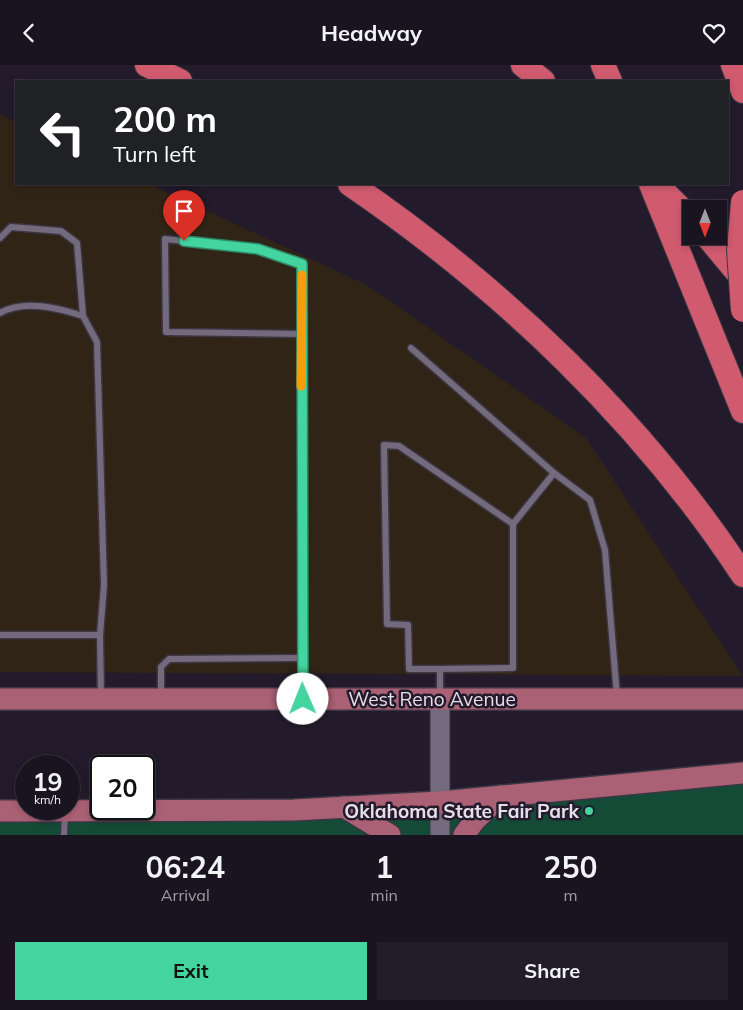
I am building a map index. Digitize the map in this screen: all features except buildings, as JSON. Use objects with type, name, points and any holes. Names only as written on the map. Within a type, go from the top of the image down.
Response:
[{"type":"highway","points":[[147,65],[178,80]]},
{"type":"highway","points":[[523,65],[542,80]]},
{"type":"highway","points":[[603,65],[610,80]]},
{"type":"highway","points":[[733,65],[743,91]]},
{"type":"highway","points":[[351,185],[412,228],[476,279],[581,377],[616,413],[680,487],[743,575]]},
{"type":"highway","points":[[651,185],[743,411]]},
{"type":"highway","points":[[657,185],[682,210]]},
{"type":"highway","points":[[743,202],[739,250],[743,310]]},
{"type":"highway","points":[[715,245],[743,279]]},
{"type":"main road","name":"West Reno Avenue","points":[[0,699],[743,699]]},
{"type":"main road","points":[[80,811],[234,811],[440,802],[743,773]]},
{"type":"main road","points":[[464,835],[474,820],[501,796]]},
{"type":"main road","points":[[344,807],[390,835]]},
{"type":"main road","points":[[0,811],[15,811]]},
{"type":"street","points":[[440,699],[440,835]]},
{"type":"lane","points":[[0,238],[11,227],[61,231],[77,243],[83,316],[96,342],[104,585],[100,635],[101,699]]},
{"type":"lane","points":[[301,334],[166,332],[165,239],[258,249],[302,264],[303,699]]},
{"type":"lane","points":[[0,313],[10,307],[57,307],[83,316]]},
{"type":"lane","points":[[410,348],[554,473],[590,500],[605,550],[617,699]]},
{"type":"lane","points":[[513,524],[399,446],[384,445],[387,624],[408,625],[409,669],[512,668],[513,524],[554,473]]},
{"type":"lane","points":[[0,635],[100,635]]},
{"type":"lane","points":[[161,699],[161,667],[169,659],[303,658]]},
{"type":"lane","points":[[440,669],[440,699]]},
{"type":"lane","points":[[64,820],[64,835]]},
{"type":"shaded area","points":[[0,114],[15,122],[15,185],[151,185],[367,285],[586,438],[743,676],[0,672]]},
{"type":"green space","name":"Oklahoma State Fair Park","points":[[743,781],[743,835],[0,835],[0,819],[80,820],[80,815],[90,814],[90,820],[155,820],[155,811]]},
{"type":"slow traffic","points":[[301,386],[302,275]]},
{"type":"place","name":"Oklahoma State Fair Park","points":[[589,811]]},
{"type":"route","points":[[184,241],[258,249],[302,264],[303,699]]}]
